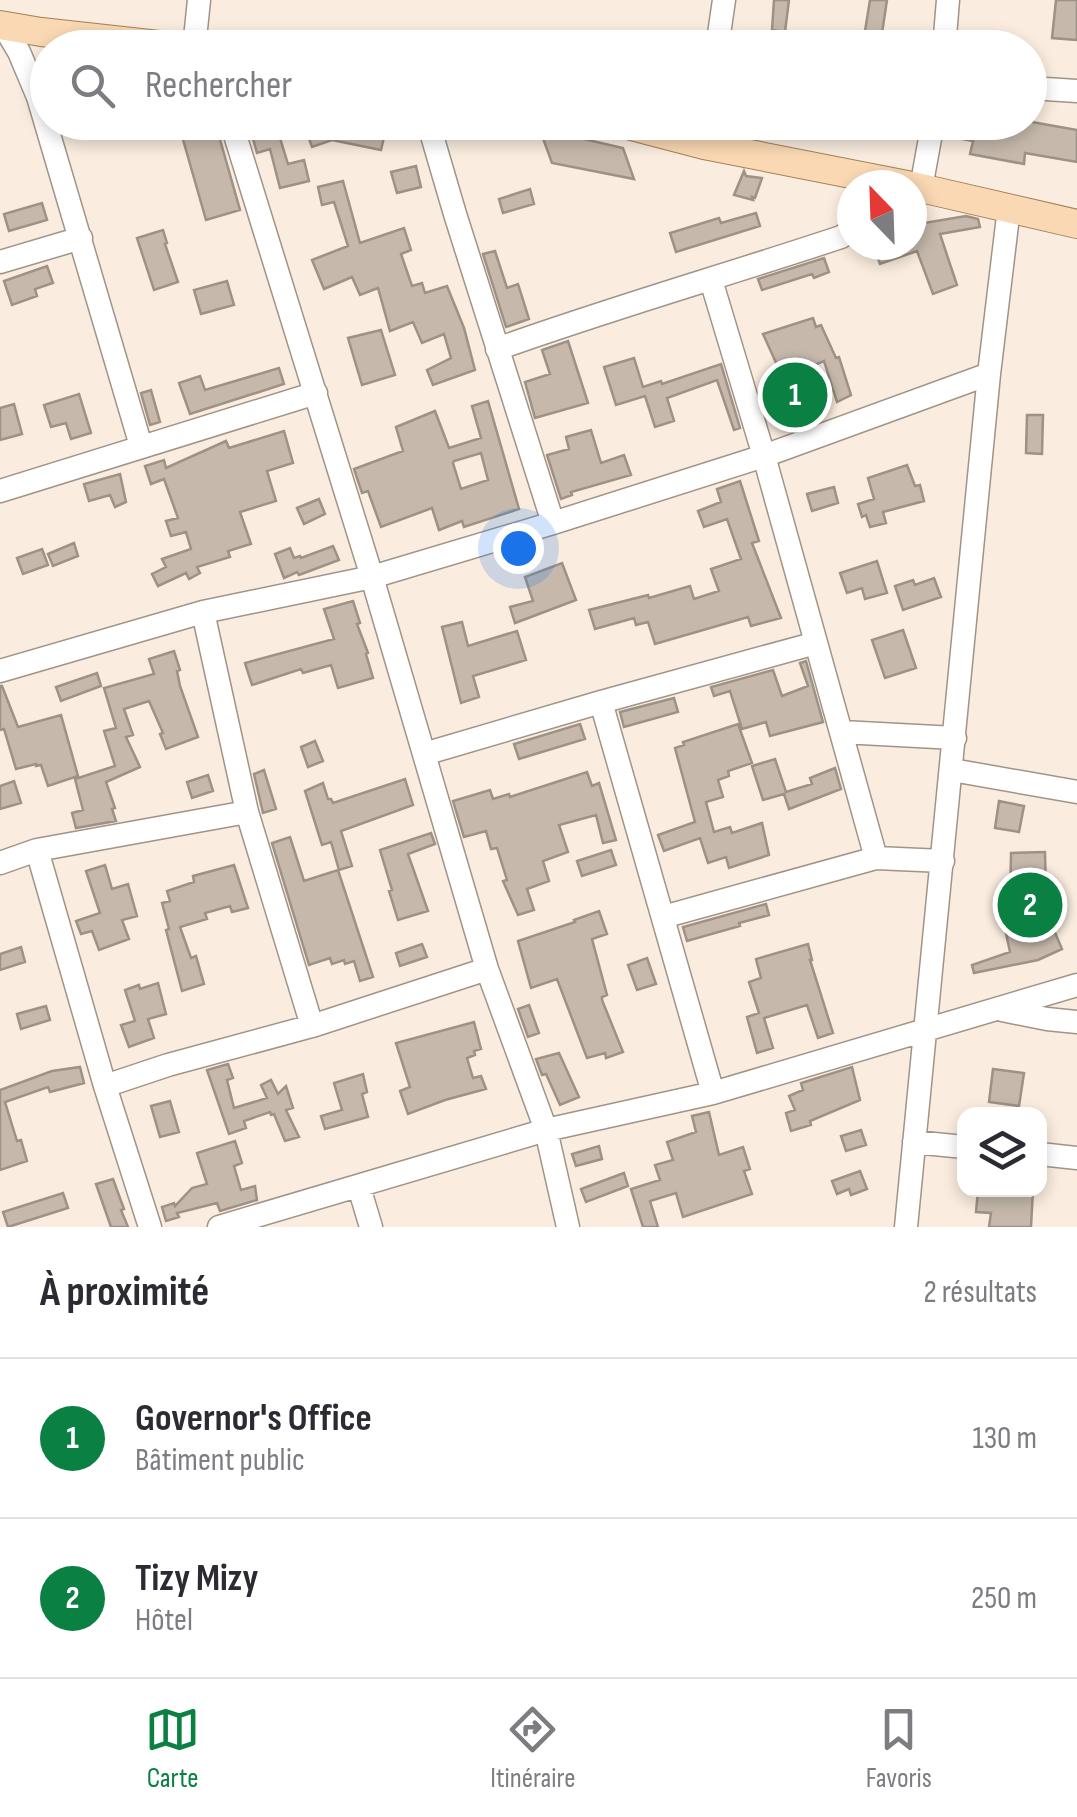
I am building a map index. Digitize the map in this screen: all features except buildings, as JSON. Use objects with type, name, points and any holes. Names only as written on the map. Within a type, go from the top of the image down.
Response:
[{"type":"main road","points":[[2,25],[30,30]]},
{"type":"main road","points":[[729,140],[844,170]]},
{"type":"main road","points":[[927,191],[1077,224]]},
{"type":"street","points":[[196,30],[199,0]]},
{"type":"street","points":[[720,30],[724,0]]},
{"type":"street","points":[[946,30],[948,0]]},
{"type":"street","points":[[2,25],[9,56],[30,86]]},
{"type":"street","points":[[9,56],[30,40]]},
{"type":"street","points":[[1047,89],[1077,91]]},
{"type":"street","points":[[51,140],[141,446]]},
{"type":"street","points":[[237,140],[372,577],[487,970],[546,1130],[568,1227]]},
{"type":"street","points":[[433,140],[553,523]]},
{"type":"street","points":[[918,170],[928,140]]},
{"type":"street","points":[[906,1227],[989,374],[1009,208]]},
{"type":"street","points":[[0,262],[80,238]]},
{"type":"street","points":[[497,349],[837,239]]},
{"type":"street","points":[[711,280],[876,858]]},
{"type":"street","points":[[0,671],[203,612],[372,577],[553,523],[764,456],[989,374]]},
{"type":"street","points":[[0,491],[316,393]]},
{"type":"street","points":[[203,612],[248,812],[312,1026]]},
{"type":"street","points":[[424,754],[816,643]]},
{"type":"street","points":[[602,702],[713,1092]]},
{"type":"street","points":[[842,732],[955,738]]},
{"type":"street","points":[[952,770],[1077,792]]},
{"type":"street","points":[[0,864],[36,850],[248,812]]},
{"type":"street","points":[[36,850],[150,1227]]},
{"type":"street","points":[[663,917],[876,858],[942,861]]},
{"type":"street","points":[[105,1086],[487,970]]},
{"type":"street","points":[[219,1227],[546,1130],[713,1092],[1077,986]]},
{"type":"street","points":[[998,1009],[1077,1022]]},
{"type":"street","points":[[914,1142],[957,1146]]},
{"type":"street","points":[[1047,1155],[1077,1158]]},
{"type":"street","points":[[359,1186],[372,1227]]},
{"type":"place","name":"Governor's Office","points":[[795,395]]},
{"type":"place","name":"Tizy Mizy","points":[[1030,905]]}]
